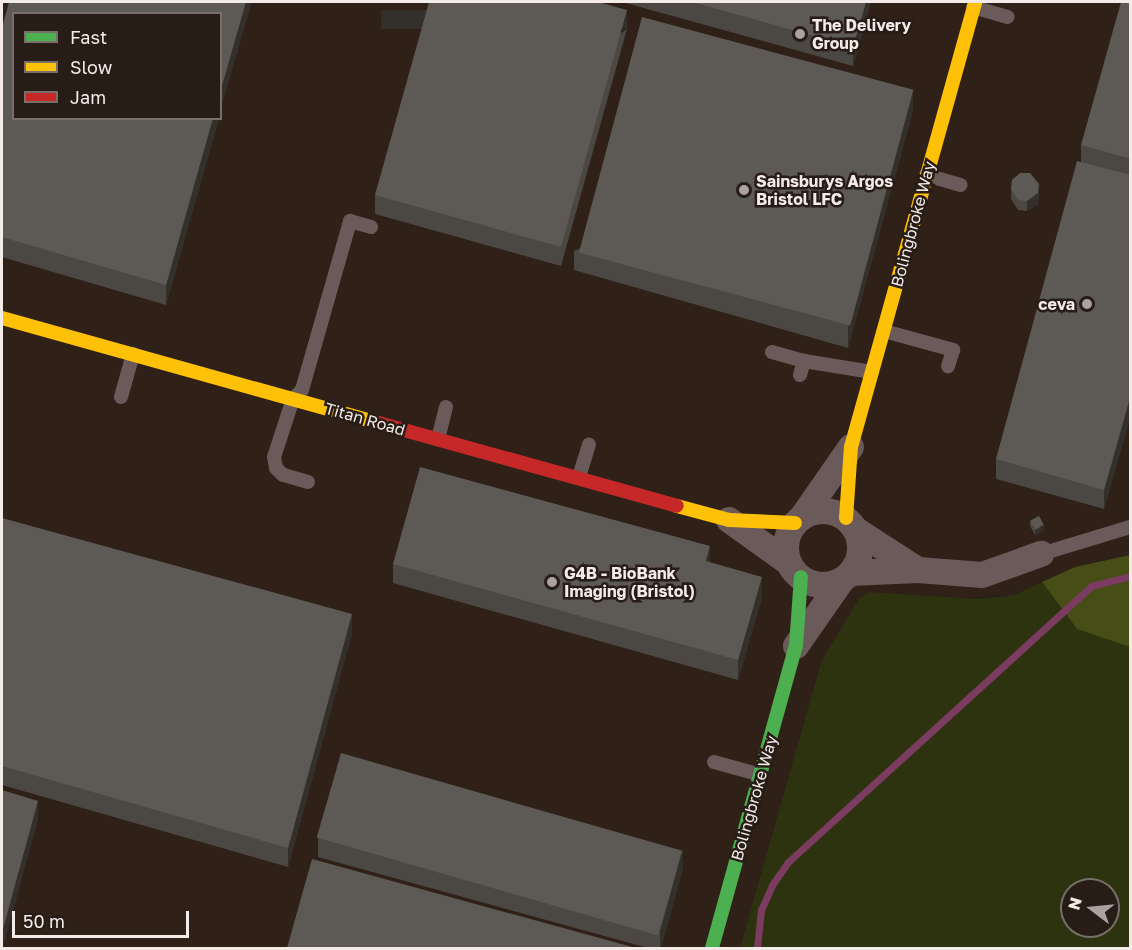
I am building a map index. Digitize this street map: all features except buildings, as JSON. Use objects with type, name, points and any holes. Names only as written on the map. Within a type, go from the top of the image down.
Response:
[{"type":"street","name":"Bolingbroke Way","points":[[851,524],[851,447],[974,4]]},
{"type":"street","name":"Titan Road","points":[[2,318],[729,520],[799,520]]},
{"type":"street","name":"Bolingbroke Way","points":[[799,520],[851,447]]},
{"type":"street","points":[[918,570],[828,510],[799,520],[787,539],[795,570],[825,585],[847,576],[918,570],[982,575],[1041,554]]},
{"type":"street","name":"Titan Road","points":[[729,520],[795,570]]},
{"type":"street","points":[[847,576],[860,554],[851,524]]},
{"type":"street","name":"Bolingbroke Way","points":[[712,948],[796,646],[795,570]]},
{"type":"street","name":"Bolingbroke Way","points":[[796,646],[847,576]]},
{"type":"lane","points":[[974,4],[1008,17]]},
{"type":"lane","points":[[926,175],[961,185]]},
{"type":"lane","points":[[308,483],[276,468],[274,457],[293,399],[302,390],[350,221],[371,227]]},
{"type":"lane","points":[[884,331],[953,350],[948,366]]},
{"type":"lane","points":[[772,352],[802,368],[872,372]]},
{"type":"lane","points":[[121,397],[133,354]]},
{"type":"lane","points":[[438,439],[446,407]]},
{"type":"lane","points":[[579,477],[589,444]]},
{"type":"lane","points":[[1041,554],[1131,527]]},
{"type":"lane","points":[[714,762],[761,775]]},
{"type":"shaded area","points":[[2,2],[1130,2],[1130,555],[1075,567],[1014,595],[942,600],[899,593],[821,662],[740,948],[2,948]]},
{"type":"green space","points":[[1130,555],[1130,647],[1077,629],[1042,582],[1075,567]]},
{"type":"green space","points":[[1042,582],[1077,629],[1130,647],[1130,948],[740,948],[821,662],[859,599],[869,592],[977,599],[1014,595]]},
{"type":"waterway","points":[[757,948],[761,910],[772,885],[788,862],[1091,586],[1130,576]]},
{"type":"traffic: fast","points":[[712,948],[796,646],[801,577]]},
{"type":"traffic: slow","points":[[846,518],[851,447],[975,2]]},
{"type":"traffic: slow","points":[[2,318],[375,422]]},
{"type":"traffic: slow","points":[[677,506],[729,520],[795,523]]},
{"type":"traffic: jam","points":[[375,422],[677,506]]},
{"type":"place","name":"The Delivery Group","points":[[800,34]]},
{"type":"place","name":"Sainsburys Argos Bristol LFC","points":[[744,190]]},
{"type":"place","name":"ceva","points":[[1087,304]]},
{"type":"place","name":"G4B - BioBank Imaging (Bristol)","points":[[552,582]]}]
